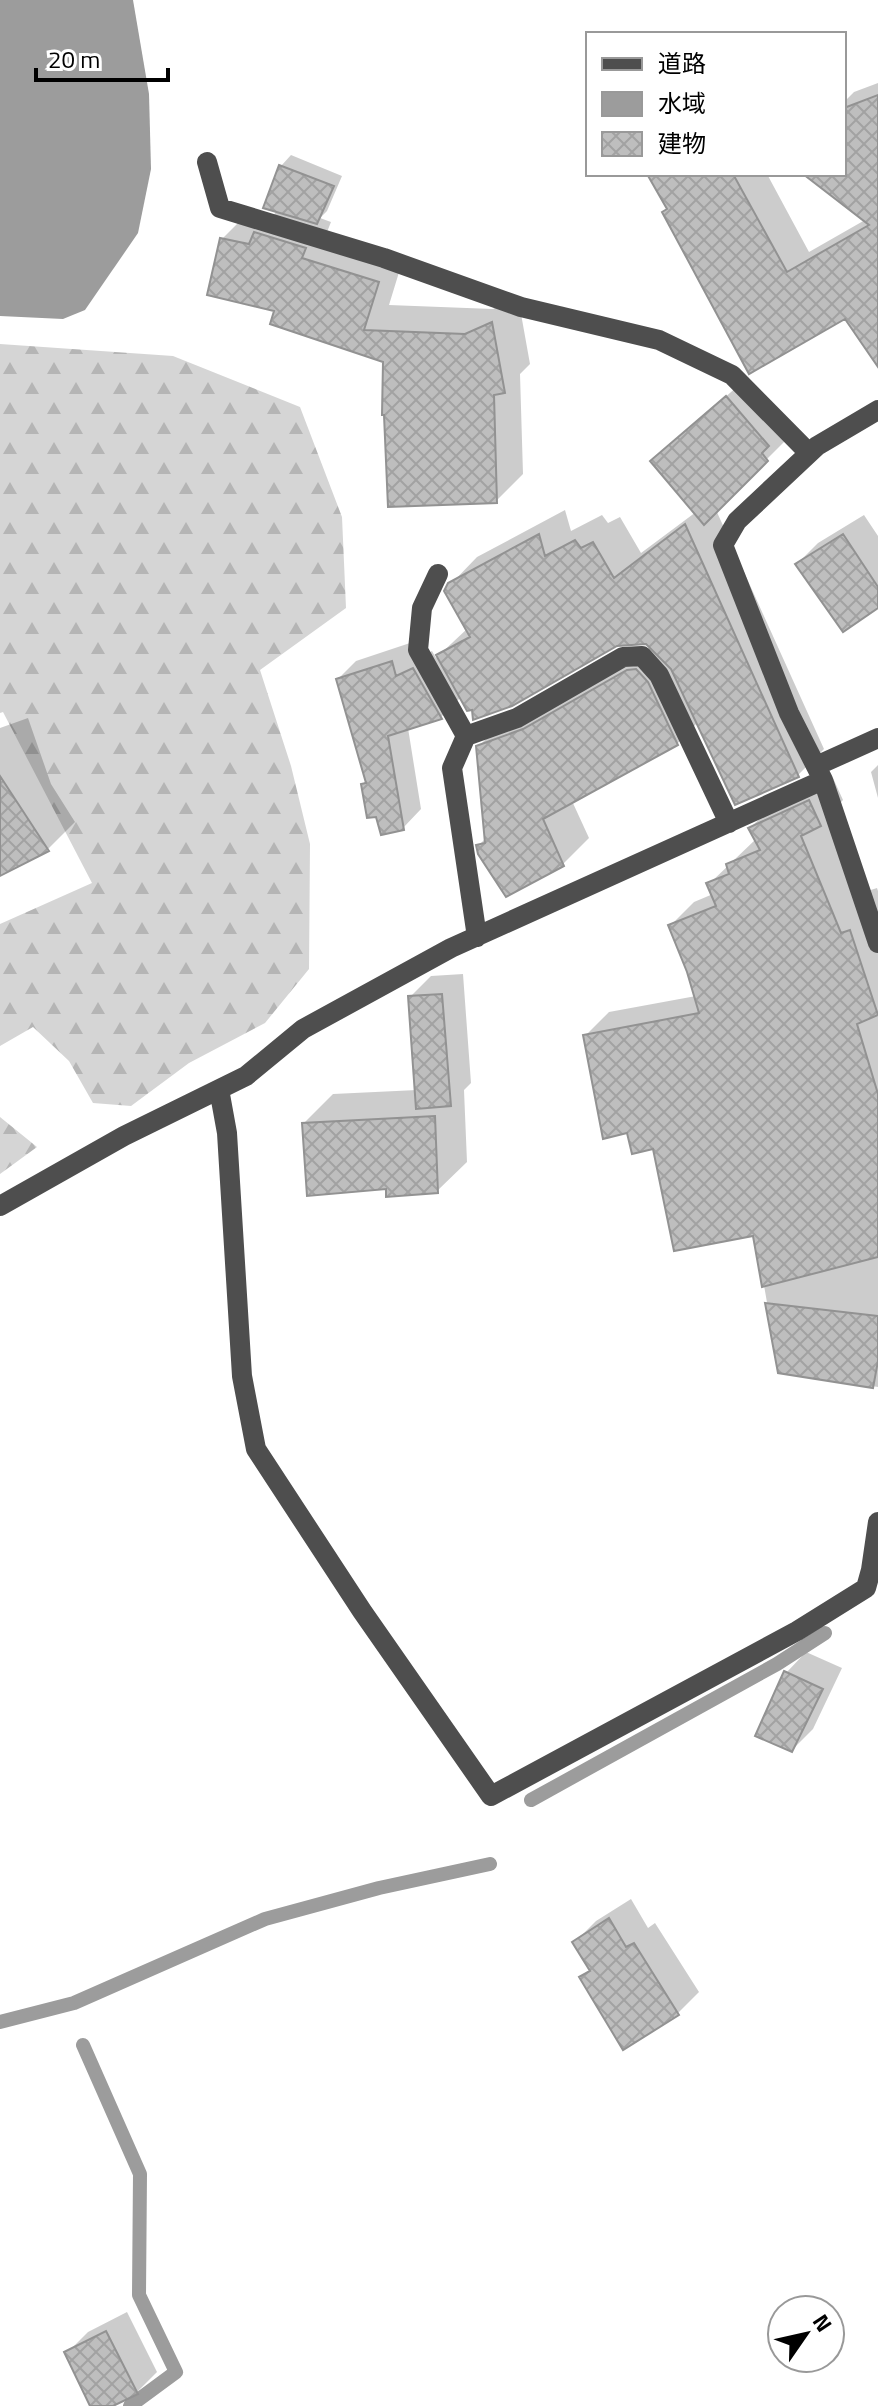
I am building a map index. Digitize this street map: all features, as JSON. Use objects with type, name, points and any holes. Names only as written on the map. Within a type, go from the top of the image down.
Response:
[{"type":"street","points":[[207,162],[220,208],[384,258],[521,307],[659,340],[732,375],[809,453]]},
{"type":"street","points":[[878,410],[817,446],[737,521],[723,545],[789,713],[820,773],[878,943]]},
{"type":"street","points":[[438,574],[422,608],[418,650],[466,736]]},
{"type":"street","points":[[477,937],[452,768],[466,736],[517,718],[623,657],[642,656],[659,675],[729,823]]},
{"type":"street","points":[[0,1206],[124,1136],[246,1076],[303,1029],[477,937],[729,823],[878,738]]},
{"type":"street","points":[[219,1089],[227,1133],[242,1376],[256,1449],[362,1611],[491,1796],[797,1631],[866,1588],[878,1522]]},
{"type":"green space","points":[[0,344],[173,356],[300,407],[342,517],[346,608],[260,670],[291,766],[310,844],[309,969],[265,1023],[189,1063],[131,1106],[93,1103],[69,1061],[33,1027],[0,1046],[0,924],[92,883],[3,712],[0,713]]},
{"type":"green space","points":[[0,1117],[37,1147],[0,1174]]},
{"type":"water","points":[[0,0],[133,0],[149,94],[151,169],[138,233],[85,310],[63,319],[0,316]]},
{"type":"building","points":[[878,95],[878,367],[845,319],[749,374],[662,212],[667,209],[648,176],[734,176],[787,272],[869,225],[806,176],[846,176],[846,107]]},
{"type":"building","points":[[279,165],[334,186],[317,224],[263,208]]},
{"type":"building","points":[[254,232],[306,248],[302,258],[379,282],[364,330],[465,334],[492,322],[505,393],[494,395],[497,503],[388,507],[382,415],[383,362],[270,324],[274,311],[207,295],[220,238],[249,244]]},
{"type":"building","points":[[726,396],[769,446],[762,453],[768,461],[704,525],[650,461]]},
{"type":"building","points":[[685,524],[799,777],[735,805],[671,669],[646,644],[617,646],[512,706],[473,720],[472,710],[467,711],[436,655],[470,637],[444,591],[448,583],[539,534],[545,556],[575,540],[581,548],[593,542],[614,578]]},
{"type":"building","points":[[843,534],[878,587],[878,608],[843,632],[795,564]]},
{"type":"building","points":[[392,661],[396,676],[413,668],[442,719],[388,736],[404,830],[381,835],[376,817],[367,818],[361,784],[366,783],[336,679]]},
{"type":"building","points":[[636,669],[648,682],[678,745],[543,819],[564,866],[506,897],[478,854],[476,845],[485,843],[476,746],[523,729],[627,670]]},
{"type":"building","points":[[0,776],[49,851],[0,876]]},
{"type":"building","points":[[809,800],[821,826],[801,836],[841,933],[850,930],[878,1015],[857,1024],[878,1094],[878,1257],[762,1287],[753,1236],[674,1251],[653,1149],[632,1154],[627,1133],[603,1139],[583,1035],[699,1013],[668,925],[716,906],[706,883],[729,874],[726,864],[760,850],[748,828]]},
{"type":"building","points":[[442,994],[451,1106],[416,1109],[408,996]]},
{"type":"building","points":[[435,1116],[438,1193],[386,1197],[386,1189],[307,1196],[302,1123]]},
{"type":"building","points":[[765,1303],[878,1316],[878,1361],[873,1388],[778,1373]]},
{"type":"building","points":[[784,1671],[823,1689],[792,1752],[755,1736]]},
{"type":"building","points":[[609,1918],[626,1947],[634,1943],[679,2015],[623,2050],[579,1977],[590,1971],[572,1942]]},
{"type":"building","points":[[106,2331],[138,2394],[113,2406],[90,2406],[64,2352]]},
{"type":"waterway","points":[[531,1800],[777,1664],[825,1633]]},
{"type":"waterway","points":[[0,2022],[74,2003],[265,1919],[379,1888],[490,1864]]},
{"type":"waterway","points":[[83,2045],[140,2174],[139,2295],[176,2372],[130,2406]]}]
